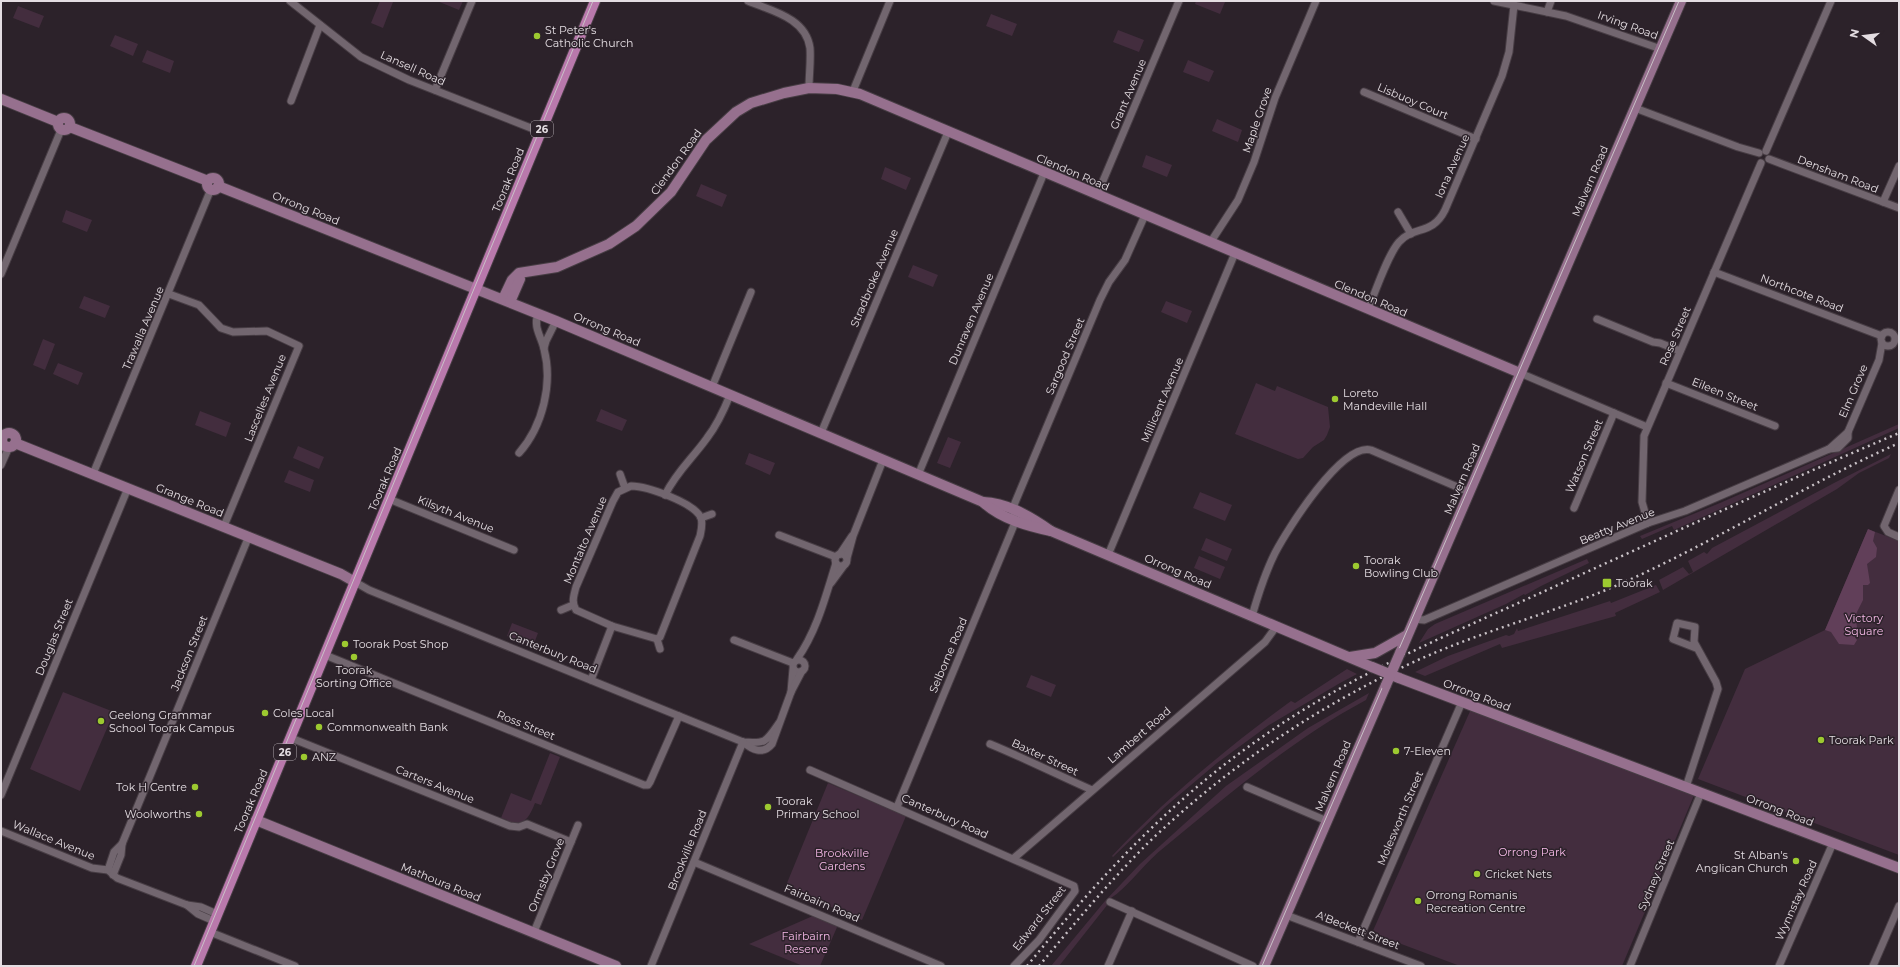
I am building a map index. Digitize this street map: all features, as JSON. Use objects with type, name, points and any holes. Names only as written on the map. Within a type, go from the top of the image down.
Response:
[{"type":"main road","name":"Toorak Road","points":[[196,966],[595,1]]},
{"type":"main road","name":"Malvern Road","points":[[1264,966],[1386,685],[1394,676],[1400,653],[1407,635],[1681,1]]},
{"type":"main road","name":"Clendon Road","points":[[507,301],[514,277],[519,273],[557,267],[593,252],[624,236],[662,203],[676,187],[706,140],[736,112],[751,103],[768,97],[809,88],[837,89],[853,91],[1520,373]]},
{"type":"main road","name":"Orrong Road","points":[[1,99],[63,126],[477,288],[983,502],[998,503],[1033,518],[1051,531]]},
{"type":"main road","name":"Grange Road","points":[[5,442],[93,474],[224,526],[341,574],[355,582]]},
{"type":"main road","name":"Orrong Road","points":[[983,502],[992,511],[1028,526],[1051,531],[1394,676],[1899,868]]},
{"type":"main road","points":[[1348,657],[1363,656],[1375,653],[1407,635]]},
{"type":"main road","name":"Mathoura Road","points":[[256,820],[616,966]]},
{"type":"street","name":"Lansell Road","points":[[290,1],[361,57],[435,90],[541,132]]},
{"type":"street","points":[[435,90],[472,1]]},
{"type":"street","points":[[748,1],[792,20],[805,32],[810,49],[809,88]]},
{"type":"street","points":[[853,91],[890,1]]},
{"type":"street","name":"Grant Avenue","points":[[1097,195],[1179,1]]},
{"type":"street","name":"Maple Grove","points":[[1210,243],[1238,200],[1254,162],[1275,98],[1316,1]]},
{"type":"street","name":"Irving Road","points":[[1494,1],[1585,22],[1661,49]]},
{"type":"street","points":[[1547,12],[1551,1]]},
{"type":"street","points":[[1766,151],[1831,1]]},
{"type":"street","name":"Iona Avenue","points":[[1368,309],[1394,249],[1403,239],[1429,228],[1439,220],[1476,140],[1502,76],[1509,47],[1514,5]]},
{"type":"street","points":[[291,100],[320,25]]},
{"type":"street","name":"Lisbuoy Court","points":[[1364,92],[1476,140]]},
{"type":"street","points":[[1635,108],[1738,147],[1759,153],[1761,151],[1766,151]]},
{"type":"street","points":[[1,273],[63,126]]},
{"type":"street","name":"Stradbroke Avenue","points":[[821,433],[948,132]]},
{"type":"street","points":[[1759,153],[1758,160],[1761,163],[1766,163],[1770,154],[1766,151]]},
{"type":"street","name":"Densham Road","points":[[1769,159],[1899,208]]},
{"type":"street","name":"Rose Street","points":[[1648,523],[1643,510],[1642,498],[1643,440],[1647,427],[1761,163]]},
{"type":"street","points":[[1883,202],[1899,166]]},
{"type":"street","name":"Dunraven Avenue","points":[[918,475],[1044,173]]},
{"type":"street","name":"Trawalla Avenue","points":[[93,474],[169,294],[212,185]]},
{"type":"street","points":[[1398,212],[1412,234]]},
{"type":"street","name":"Sargood Street","points":[[1014,510],[1014,506],[1100,300],[1125,260],[1145,215]]},
{"type":"street","name":"Millicent Avenue","points":[[1108,555],[1235,253]]},
{"type":"street","name":"Northcote Road","points":[[1714,272],[1889,342]]},
{"type":"street","points":[[712,387],[752,292]]},
{"type":"street","name":"Lascelles Avenue","points":[[169,294],[199,305],[221,328],[233,332],[267,332],[298,346],[224,526]]},
{"type":"street","points":[[519,452],[531,438],[542,409],[547,369],[544,348],[535,322],[538,314]]},
{"type":"street","points":[[1597,319],[1653,342],[1680,351]]},
{"type":"street","points":[[544,348],[556,321]]},
{"type":"street","name":"Elm Grove","points":[[1841,443],[1848,432],[1879,360],[1889,342]]},
{"type":"street","name":"Clendon Road","points":[[1520,373],[1647,427]]},
{"type":"street","name":"Eileen Street","points":[[1666,383],[1775,426]]},
{"type":"street","points":[[665,495],[674,477],[707,438],[718,421],[730,395]]},
{"type":"street","name":"Watson Street","points":[[1574,508],[1614,413]]},
{"type":"street","points":[[1,465],[5,442]]},
{"type":"street","name":"Beatty Avenue","points":[[1414,619],[1424,620],[1648,523],[1685,511],[1829,449],[1835,450],[1841,443]]},
{"type":"street","points":[[1252,616],[1268,569],[1292,523],[1321,484],[1342,463],[1358,452],[1364,449],[1371,450],[1469,492]]},
{"type":"street","points":[[831,584],[846,561],[853,536],[883,460]]},
{"type":"street","points":[[620,474],[625,488],[641,487],[665,495],[690,507],[701,518],[702,526],[700,536],[660,636],[657,639]]},
{"type":"street","name":"Douglas Street","points":[[1,795],[128,488]]},
{"type":"street","name":"Montalto Avenue","points":[[573,605],[576,586],[613,501],[618,492],[625,488]]},
{"type":"street","points":[[1899,490],[1884,528],[1888,532],[1899,537]]},
{"type":"street","name":"Kilsyth Avenue","points":[[389,499],[514,550]]},
{"type":"street","name":"Selborne Road","points":[[897,807],[1013,526],[1014,510]]},
{"type":"street","points":[[701,518],[712,514]]},
{"type":"street","points":[[779,535],[837,558],[845,555],[846,561]]},
{"type":"street","name":"Jackson Street","points":[[110,873],[121,855],[122,844],[249,536]]},
{"type":"street","points":[[792,692],[794,664],[808,639],[831,584],[837,558],[853,536]]},
{"type":"street","points":[[837,558],[840,566],[846,561]]},
{"type":"street","name":"Canterbury Road","points":[[355,582],[369,590],[743,742]]},
{"type":"street","points":[[561,610],[573,605],[576,610],[612,626],[657,639]]},
{"type":"street","points":[[591,680],[612,626]]},
{"type":"street","name":"Lambert Road","points":[[1014,858],[1264,642],[1276,627]]},
{"type":"street","points":[[657,639],[660,649]]},
{"type":"street","points":[[743,742],[758,743],[765,741],[779,724],[804,668],[808,639]]},
{"type":"street","points":[[734,640],[794,664],[804,661],[804,668]]},
{"type":"street","points":[[1686,787],[1718,691],[1718,685],[1696,648],[1690,641]]},
{"type":"street","name":"Ross Street","points":[[324,655],[644,785],[648,785],[650,782],[678,716]]},
{"type":"street","points":[[794,664],[798,672],[804,668]]},
{"type":"street","name":"Molesworth Street","points":[[1358,942],[1462,702]]},
{"type":"street","name":"Carters Avenue","points":[[290,738],[510,826],[527,824],[572,842]]},
{"type":"street","name":"Brookville Road","points":[[651,966],[743,742]]},
{"type":"street","name":"Baxter Street","points":[[990,744],[1047,768],[1092,790]]},
{"type":"street","name":"Canterbury Road","points":[[810,770],[1071,884]]},
{"type":"street","points":[[1247,787],[1327,821]]},
{"type":"street","name":"Sydney Street","points":[[1630,966],[1701,793]]},
{"type":"street","name":"Ormsby Grove","points":[[534,932],[578,825]]},
{"type":"street","name":"Wallace Avenue","points":[[1,831],[92,868],[110,873],[187,905],[198,914],[216,918]]},
{"type":"street","name":"Wynnstay Road","points":[[1779,966],[1833,843]]},
{"type":"street","name":"Fairbairn Road","points":[[694,862],[941,966]]},
{"type":"street","name":"Edward Street","points":[[1014,966],[1042,937],[1074,893],[1075,888],[1071,884]]},
{"type":"street","points":[[1110,902],[1253,966]]},
{"type":"street","points":[[1873,966],[1899,906]]},
{"type":"street","points":[[1108,966],[1132,911]]},
{"type":"street","name":"A'Beckett Street","points":[[1286,915],[1421,966]]},
{"type":"street","points":[[210,932],[295,966]]},
{"type":"green space","points":[[380,1],[393,2],[383,28],[371,23]]},
{"type":"green space","points":[[437,1],[463,1],[459,10]]},
{"type":"green space","points":[[1196,1],[1225,2],[1220,14],[1195,4]]},
{"type":"green space","points":[[18,6],[44,16],[39,28],[13,18]]},
{"type":"green space","points":[[991,14],[1017,24],[1012,36],[986,26]]},
{"type":"green space","points":[[1118,30],[1144,40],[1139,52],[1113,42]]},
{"type":"green space","points":[[115,35],[138,44],[133,56],[110,46]]},
{"type":"green space","points":[[147,50],[174,61],[170,73],[142,62]]},
{"type":"green space","points":[[1188,60],[1214,71],[1209,82],[1183,72]]},
{"type":"green space","points":[[1217,119],[1242,130],[1238,142],[1212,131]]},
{"type":"green space","points":[[1146,155],[1172,165],[1167,177],[1142,167]]},
{"type":"green space","points":[[885,167],[911,178],[906,190],[881,179]]},
{"type":"green space","points":[[701,184],[727,195],[722,207],[696,196]]},
{"type":"green space","points":[[66,210],[92,220],[87,232],[62,222]]},
{"type":"green space","points":[[913,265],[938,275],[933,287],[908,277]]},
{"type":"green space","points":[[84,296],[110,306],[105,318],[79,308]]},
{"type":"green space","points":[[1166,301],[1192,311],[1187,323],[1161,312]]},
{"type":"green space","points":[[43,339],[55,344],[45,370],[33,365]]},
{"type":"green space","points":[[58,363],[83,373],[78,385],[53,374]]},
{"type":"green space","points":[[1256,383],[1275,391],[1277,386],[1328,407],[1330,427],[1324,440],[1313,447],[1303,458],[1298,459],[1235,434]]},
{"type":"green space","points":[[601,409],[627,420],[622,431],[596,421]]},
{"type":"green space","points":[[200,411],[231,423],[226,437],[195,425]]},
{"type":"green space","points":[[1899,424],[1899,428],[1674,530],[1672,526],[1642,539],[1640,536],[1720,503]]},
{"type":"green space","points":[[948,437],[961,442],[950,468],[937,463]]},
{"type":"green space","points":[[298,446],[324,457],[319,469],[293,458]]},
{"type":"green space","points":[[749,453],[775,463],[770,475],[745,464]]},
{"type":"green space","points":[[1891,454],[1889,458],[1859,473],[1837,489],[1663,590],[1659,580],[1683,567],[1689,574],[1693,572],[1688,561],[1704,552],[1707,554],[1712,548]]},
{"type":"green space","points":[[289,470],[314,480],[310,492],[284,482]]},
{"type":"green space","points":[[1200,492],[1232,505],[1225,521],[1193,508]]},
{"type":"green space","name":"Toorak Park","points":[[1868,529],[1899,541],[1899,855],[1698,779],[1745,669],[1825,630]]},
{"type":"green space","points":[[1206,538],[1232,549],[1227,561],[1201,550]]},
{"type":"green space","points":[[1199,556],[1225,567],[1220,579],[1194,568]]},
{"type":"green space","points":[[1587,559],[1589,563],[1506,604],[1419,643],[1428,629],[1435,624]]},
{"type":"green space","points":[[1656,585],[1660,592],[1615,613],[1616,616],[1502,648],[1500,644],[1425,676],[1415,672],[1448,656],[1506,635],[1509,636],[1514,634],[1517,628],[1518,631],[1610,601],[1611,603]]},
{"type":"green space","points":[[512,623],[538,633],[533,646],[507,636]]},
{"type":"green space","points":[[1347,669],[1357,674],[1269,725],[1217,763],[1165,807],[1113,857],[1112,856],[1175,794],[1220,755],[1291,701],[1295,703]]},
{"type":"green space","points":[[1031,675],[1056,685],[1051,697],[1026,687]]},
{"type":"green space","points":[[63,692],[114,712],[80,791],[30,769]]},
{"type":"green space","points":[[1369,693],[1366,700],[1311,733],[1285,751],[1161,850],[1123,889],[1111,898],[1108,904],[1059,966],[1051,966],[1105,901],[1140,864],[1226,786],[1308,728]]},
{"type":"green space","name":"Orrong Park","points":[[1471,709],[1695,793],[1622,966],[1460,966],[1372,933]]},
{"type":"green space","points":[[550,753],[560,757],[541,805],[535,803],[531,813],[522,822],[506,822],[507,820],[501,818],[511,793],[531,801]]},
{"type":"green space","name":"Brookville Gardens","points":[[828,783],[906,816],[862,920],[785,888]]},
{"type":"green space","name":"Fairbairn Reserve","points":[[815,915],[838,925],[820,966],[803,966],[749,944]]},
{"type":"shaded area","points":[[1868,529],[1875,532],[1873,541],[1877,548],[1876,557],[1867,564],[1870,583],[1868,585],[1863,585],[1863,600],[1855,616],[1857,627],[1855,637],[1857,640],[1854,645],[1839,644],[1831,632],[1825,630]]},
{"type":"tram line","points":[[194,966],[593,1]]},
{"type":"tram line","points":[[1262,966],[1679,1]]},
{"type":"railway","points":[[1027,966],[1081,902],[1137,842],[1198,786],[1230,760],[1298,713],[1367,674],[1439,639],[1899,433]]},
{"type":"railway","points":[[1039,966],[1119,873],[1178,815],[1242,764],[1310,718],[1345,697],[1418,660],[1444,649],[1577,601],[1629,580],[1697,547],[1831,476],[1899,443]]},
{"type":"place","name":"St Peter's Catholic Church","points":[[537,36]]},
{"type":"place","name":"Loreto Mandeville Hall","points":[[1335,399]]},
{"type":"place","name":"Toorak Bowling Club","points":[[1356,566]]},
{"type":"place","name":"Toorak","points":[[1607,583]]},
{"type":"place","name":"Toorak Post Shop","points":[[345,644]]},
{"type":"place","name":"Toorak Sorting Office","points":[[354,657]]},
{"type":"place","name":"Coles Local","points":[[265,713]]},
{"type":"place","name":"Geelong Grammar School Toorak Campus","points":[[101,721]]},
{"type":"place","name":"Commonwealth Bank","points":[[319,727]]},
{"type":"place","name":"Toorak Park","points":[[1821,740]]},
{"type":"place","name":"7-Eleven","points":[[1396,751]]},
{"type":"place","name":"ANZ","points":[[304,757]]},
{"type":"place","name":"Tok H Centre","points":[[195,787]]},
{"type":"place","name":"Toorak Primary School","points":[[768,807]]},
{"type":"place","name":"Woolworths","points":[[199,814]]},
{"type":"place","name":"St Alban's Anglican Church","points":[[1796,861]]},
{"type":"place","name":"Cricket Nets","points":[[1477,874]]},
{"type":"place","name":"Orrong Romanis Recreation Centre","points":[[1418,901]]},
{"type":"park label","name":"Victory Square","points":[[1864,624]]}]
